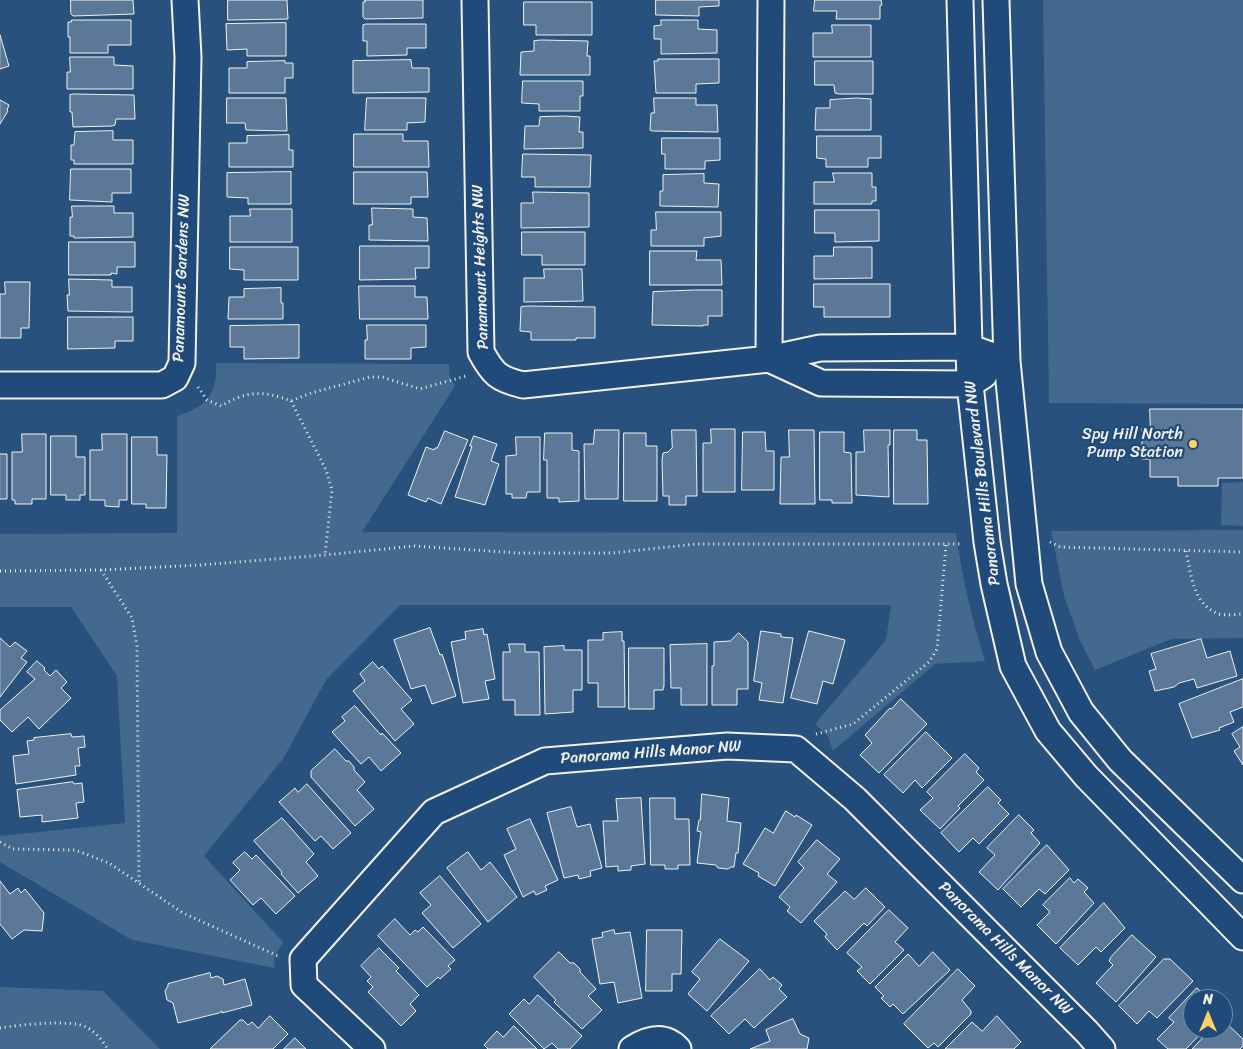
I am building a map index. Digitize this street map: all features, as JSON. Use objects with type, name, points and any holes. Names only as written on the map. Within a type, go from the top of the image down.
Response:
[{"type":"street","name":"Panamount Gardens NW","points":[[0,385],[162,386],[175,378],[182,363],[188,57],[186,0]]},
{"type":"street","name":"Panamount Heights NW","points":[[475,0],[481,352],[490,369],[505,380],[522,385],[769,359],[820,348],[968,347],[1007,361]]},
{"type":"street","points":[[771,0],[769,359],[821,383],[970,384],[1007,361]]},
{"type":"street","name":"Panorama Hills Boulevard NW","points":[[960,0],[970,384],[987,542],[994,584],[1013,666],[1048,731],[1086,776],[1243,936]]},
{"type":"street","name":"Panorama Hills Boulevard NW","points":[[996,0],[1007,361],[1029,584],[1049,652],[1081,712],[1120,760],[1243,880]]},
{"type":"street","name":"Panorama Hills Manor NW","points":[[303,959],[434,812],[545,761],[727,746],[796,749],[856,799],[1102,1049]]},
{"type":"street","points":[[303,959],[304,984],[372,1049]]},
{"type":"street","points":[[632,1049],[643,1042],[661,1039],[672,1043],[678,1049]]},
{"type":"path","points":[[182,363],[207,400],[221,406],[236,397],[259,393],[275,395],[291,401],[311,393],[370,377],[382,377],[420,389],[490,369]]},
{"type":"path","points":[[291,401],[326,470],[332,490],[325,555]]},
{"type":"path","points":[[1047,541],[1060,547],[1243,552]]},
{"type":"path","points":[[0,571],[101,570],[200,565],[414,546],[519,553],[612,553],[696,544],[965,544]]},
{"type":"path","points":[[796,749],[817,733],[853,724],[929,662],[936,649],[946,545]]},
{"type":"path","points":[[1186,551],[1193,584],[1206,607],[1221,614],[1243,614]]},
{"type":"path","points":[[101,570],[132,618],[137,646],[139,885]]},
{"type":"path","points":[[0,842],[13,849],[75,850],[110,863],[139,885],[183,913],[278,956],[303,959]]},
{"type":"path","points":[[0,1028],[57,1023],[84,1026],[100,1037],[108,1049]]},
{"type":"shaded area","points":[[1043,0],[1243,0],[1243,404],[1049,403]]},
{"type":"shaded area","points":[[216,363],[449,364],[449,374],[455,386],[362,532],[956,533],[968,598],[985,661],[935,664],[833,751],[828,736],[815,724],[886,640],[891,605],[400,605],[326,680],[283,759],[204,856],[283,942],[274,958],[275,968],[132,940],[0,862],[0,836],[125,823],[117,676],[71,607],[0,607],[0,534],[177,533],[177,416],[196,408],[208,398],[215,383]]},
{"type":"shaded area","points":[[1243,482],[1243,526],[1221,525],[1222,483]]},
{"type":"shaded area","points":[[1243,530],[1243,638],[1171,639],[1095,670],[1080,641],[1064,596],[1051,531]]},
{"type":"shaded area","points":[[0,987],[103,991],[160,1049],[0,1049]]},
{"type":"building","points":[[71,0],[133,0],[134,14],[73,16],[71,14]]},
{"type":"building","points":[[228,0],[287,0],[288,19],[228,20]]},
{"type":"building","points":[[365,0],[423,0],[423,18],[365,19],[363,17],[363,2]]},
{"type":"building","points":[[656,0],[719,0],[719,6],[699,7],[699,16],[656,15]]},
{"type":"building","points":[[815,0],[881,0],[880,19],[836,19],[837,11],[814,11]]},
{"type":"building","points":[[524,2],[592,2],[592,35],[536,35],[536,25],[524,25]]},
{"type":"building","points":[[72,20],[131,20],[131,45],[108,45],[108,53],[70,53],[68,22]]},
{"type":"building","points":[[661,20],[698,20],[698,29],[717,30],[717,53],[661,54],[661,39],[654,39],[654,26],[661,25]]},
{"type":"building","points":[[286,23],[286,56],[247,56],[247,49],[227,50],[226,24]]},
{"type":"building","points":[[426,24],[426,48],[407,48],[407,55],[367,56],[367,41],[363,41],[363,25]]},
{"type":"building","points":[[832,25],[871,25],[871,57],[813,57],[813,33],[832,33]]},
{"type":"building","points":[[0,35],[9,66],[0,69]]},
{"type":"building","points":[[534,41],[588,41],[587,56],[590,56],[590,75],[520,75],[521,52],[534,51]]},
{"type":"building","points":[[70,57],[114,57],[114,65],[133,66],[133,89],[67,89],[67,72],[70,72]]},
{"type":"building","points":[[658,59],[719,59],[719,83],[696,84],[696,93],[656,93],[654,61],[658,61]]},
{"type":"building","points":[[411,60],[412,68],[429,68],[429,92],[353,93],[353,61]]},
{"type":"building","points":[[285,61],[285,63],[293,63],[293,78],[285,78],[285,93],[229,93],[229,68],[247,68],[247,62]]},
{"type":"building","points":[[815,61],[873,61],[873,94],[839,94],[835,93],[834,85],[815,85]]},
{"type":"building","points":[[523,81],[583,81],[580,111],[539,111],[539,104],[522,103]]},
{"type":"building","points":[[70,95],[134,95],[135,119],[116,119],[115,125],[112,126],[73,127],[72,112],[70,112]]},
{"type":"building","points":[[227,98],[286,98],[287,131],[246,130],[245,123],[227,123]]},
{"type":"building","points":[[367,98],[426,98],[425,122],[407,123],[407,130],[365,130]]},
{"type":"building","points":[[654,98],[696,98],[696,105],[717,105],[718,132],[650,130],[651,113],[654,113]]},
{"type":"building","points":[[871,99],[871,130],[815,130],[816,108],[830,108],[830,100]]},
{"type":"building","points":[[0,100],[9,105],[8,111],[0,124]]},
{"type":"building","points":[[540,117],[580,117],[579,132],[583,132],[583,148],[524,149],[525,126],[539,126]]},
{"type":"building","points":[[113,131],[113,140],[133,140],[133,164],[74,164],[74,160],[71,160],[71,145],[74,145],[75,132]]},
{"type":"building","points":[[354,134],[403,134],[403,141],[428,141],[429,167],[354,167]]},
{"type":"building","points":[[289,135],[289,150],[293,150],[293,167],[229,167],[229,143],[247,143],[247,136]]},
{"type":"building","points":[[817,136],[881,136],[881,158],[868,158],[868,167],[826,167],[826,159],[817,158]]},
{"type":"building","points":[[662,138],[720,138],[720,160],[705,161],[705,169],[665,169],[665,154],[662,154]]},
{"type":"building","points":[[523,154],[591,155],[590,187],[535,187],[535,177],[522,177]]},
{"type":"building","points":[[71,169],[131,169],[131,193],[112,193],[112,202],[70,200]]},
{"type":"building","points":[[291,172],[291,204],[248,204],[248,198],[227,197],[227,173]]},
{"type":"building","points":[[354,172],[427,172],[428,197],[411,197],[411,204],[354,204]]},
{"type":"building","points":[[833,173],[872,173],[872,187],[876,187],[876,201],[872,201],[872,204],[814,204],[814,182],[834,182]]},
{"type":"building","points":[[704,174],[704,183],[719,184],[718,207],[660,206],[660,191],[663,191],[663,175]]},
{"type":"building","points":[[533,192],[589,193],[589,227],[521,228],[521,203],[533,203]]},
{"type":"building","points":[[72,206],[114,206],[114,213],[133,213],[133,237],[74,238],[74,236],[70,236]]},
{"type":"building","points":[[372,208],[413,209],[413,217],[427,218],[428,241],[369,240],[369,225],[372,225]]},
{"type":"building","points":[[250,209],[292,209],[292,242],[230,242],[230,216],[250,216]]},
{"type":"building","points":[[815,210],[879,210],[879,241],[835,242],[835,233],[815,233]]},
{"type":"building","points":[[656,212],[721,212],[721,236],[704,238],[704,246],[651,246],[651,230],[656,230]]},
{"type":"building","points":[[522,232],[585,232],[585,265],[542,265],[542,255],[522,255]]},
{"type":"building","points":[[69,242],[135,242],[135,267],[117,267],[117,274],[111,273],[111,275],[69,275]]},
{"type":"building","points":[[360,246],[429,246],[429,268],[415,268],[416,279],[360,280]]},
{"type":"building","points":[[230,247],[298,247],[298,280],[244,280],[244,270],[230,269]]},
{"type":"building","points":[[834,247],[872,247],[872,278],[814,279],[814,256],[833,256]]},
{"type":"building","points":[[650,251],[697,251],[696,260],[721,260],[722,285],[650,285]]},
{"type":"building","points":[[544,269],[582,269],[583,301],[524,302],[524,278],[544,278]]},
{"type":"building","points":[[69,279],[112,280],[112,287],[132,287],[132,312],[68,311]]},
{"type":"building","points":[[5,282],[30,282],[29,328],[21,328],[21,338],[0,338],[0,294],[5,294]]},
{"type":"building","points":[[814,284],[890,284],[890,317],[824,317],[824,307],[814,307]]},
{"type":"building","points":[[359,286],[415,286],[415,297],[427,297],[428,319],[360,319]]},
{"type":"building","points":[[281,288],[283,319],[228,319],[229,297],[244,297],[244,289]]},
{"type":"building","points":[[722,290],[722,316],[708,316],[708,325],[703,326],[652,325],[653,292]]},
{"type":"building","points":[[521,307],[595,307],[595,338],[531,340],[531,332],[520,331]]},
{"type":"building","points":[[68,317],[133,317],[133,341],[115,341],[115,348],[68,349]]},
{"type":"building","points":[[299,325],[299,358],[244,359],[244,347],[230,347],[230,326]]},
{"type":"building","points":[[367,325],[426,325],[426,347],[411,348],[411,359],[365,359]]},
{"type":"building","name":"Spy Hill North Pump Station","points":[[1150,409],[1243,409],[1243,478],[1218,478],[1218,486],[1178,486],[1178,477],[1150,477],[1150,459],[1142,459],[1142,428],[1150,428]]},
{"type":"building","points":[[711,429],[735,429],[735,492],[703,492],[703,443],[711,443]]},
{"type":"building","points":[[595,430],[619,430],[618,499],[585,499],[584,444],[593,444]]},
{"type":"building","points":[[672,430],[696,430],[697,496],[686,496],[686,505],[669,505],[669,496],[663,496],[662,460],[663,453],[668,452],[672,448]]},
{"type":"building","points":[[789,430],[814,430],[815,504],[780,504],[781,457],[789,457]]},
{"type":"building","points":[[864,430],[890,430],[890,445],[888,445],[889,497],[856,495],[856,452],[864,452]]},
{"type":"building","points":[[894,430],[917,430],[917,440],[927,440],[928,504],[894,504]]},
{"type":"building","points":[[445,431],[468,440],[441,504],[428,498],[426,502],[408,495],[426,447],[434,450],[437,448]]},
{"type":"building","points":[[743,432],[765,432],[766,451],[774,451],[774,490],[742,490]]},
{"type":"building","points":[[820,432],[844,432],[844,452],[851,453],[852,503],[832,503],[832,500],[820,500]]},
{"type":"building","points":[[545,433],[572,433],[572,450],[579,451],[579,501],[559,502],[559,498],[547,498],[547,460],[544,460]]},
{"type":"building","points":[[624,433],[646,433],[646,446],[657,446],[657,501],[624,501]]},
{"type":"building","points":[[22,434],[46,434],[46,499],[32,499],[32,504],[15,504],[15,500],[12,500],[12,452],[22,452]]},
{"type":"building","points":[[102,434],[127,434],[127,500],[119,500],[119,507],[105,506],[105,500],[90,500],[90,450],[102,450]]},
{"type":"building","points":[[51,436],[76,436],[76,457],[85,457],[85,495],[80,495],[80,500],[66,500],[66,495],[51,495]]},
{"type":"building","points":[[474,436],[497,444],[491,461],[499,464],[485,505],[455,497]]},
{"type":"building","points":[[132,437],[157,437],[157,455],[167,455],[166,508],[146,508],[146,504],[132,504]]},
{"type":"building","points":[[516,437],[540,437],[540,492],[527,492],[526,498],[512,498],[512,494],[506,494],[506,456],[516,455]]},
{"type":"building","points":[[0,454],[7,454],[7,499],[0,499]]},
{"type":"building","points":[[430,628],[440,655],[442,654],[456,696],[432,704],[425,685],[411,689],[394,640]]},
{"type":"building","points":[[483,629],[484,635],[487,634],[495,679],[485,681],[489,699],[463,703],[451,642],[466,639],[465,632]]},
{"type":"building","points":[[761,631],[781,634],[781,637],[793,638],[783,703],[759,700],[762,683],[754,681]]},
{"type":"building","points":[[809,631],[845,640],[833,684],[823,681],[817,704],[791,698]]},
{"type":"building","points":[[622,632],[622,641],[624,641],[625,707],[598,707],[598,683],[588,683],[588,640],[603,640],[603,633]]},
{"type":"building","points":[[739,633],[748,642],[748,689],[737,689],[737,705],[712,705],[714,642],[730,641]]},
{"type":"building","points":[[0,638],[10,647],[15,642],[27,651],[21,658],[27,662],[0,697]]},
{"type":"building","points":[[1201,639],[1207,658],[1230,651],[1237,676],[1197,688],[1194,679],[1179,683],[1174,687],[1155,691],[1149,671],[1156,669],[1151,654]]},
{"type":"building","points":[[509,644],[525,644],[525,652],[539,652],[540,715],[515,715],[515,700],[503,700],[503,652],[510,652]]},
{"type":"building","points":[[707,644],[707,705],[681,705],[681,688],[671,688],[670,645]]},
{"type":"building","points":[[564,646],[564,650],[582,650],[582,690],[573,690],[573,712],[545,714],[544,647]]},
{"type":"building","points":[[629,648],[664,648],[664,686],[663,690],[654,690],[654,709],[629,709]]},
{"type":"building","points":[[37,661],[50,676],[56,670],[67,682],[61,688],[71,698],[39,729],[28,717],[12,732],[0,720],[0,710],[35,679],[27,672]]},
{"type":"building","points":[[373,662],[379,669],[382,666],[412,700],[401,709],[414,724],[395,741],[353,691],[365,681],[360,674]]},
{"type":"building","points":[[1243,679],[1243,707],[1230,712],[1234,722],[1219,728],[1220,730],[1192,738],[1179,704]]},
{"type":"building","points":[[901,699],[927,724],[879,773],[860,755],[872,743],[865,735]]},
{"type":"building","points":[[355,706],[381,735],[382,733],[401,753],[381,771],[369,757],[361,764],[332,732],[345,721],[342,717]]},
{"type":"building","points":[[1243,727],[1243,765],[1234,751],[1240,747],[1232,734]]},
{"type":"building","points":[[926,732],[952,758],[922,788],[915,780],[903,793],[884,775]]},
{"type":"building","points":[[71,734],[72,737],[84,736],[85,747],[78,748],[80,766],[75,766],[76,775],[16,784],[13,756],[29,754],[27,741],[34,740],[34,738]]},
{"type":"building","points":[[335,749],[346,761],[349,761],[365,782],[357,790],[374,809],[355,826],[311,777],[311,771]]},
{"type":"building","points":[[965,754],[979,768],[976,772],[984,780],[958,806],[960,808],[940,829],[920,810],[933,798],[927,792]]},
{"type":"building","points":[[73,782],[74,784],[82,783],[84,802],[76,803],[78,818],[42,822],[42,815],[20,817],[17,790]]},
{"type":"building","points":[[307,784],[351,833],[333,849],[321,836],[315,841],[279,802],[295,788],[298,792]]},
{"type":"building","points":[[988,787],[1001,800],[998,803],[1009,814],[979,844],[973,838],[959,852],[941,833]]},
{"type":"building","points":[[702,794],[729,798],[727,821],[741,823],[738,853],[736,853],[734,867],[728,869],[718,868],[716,865],[697,863],[701,832],[697,831]]},
{"type":"building","points":[[641,798],[645,864],[631,866],[631,870],[618,871],[618,866],[606,867],[603,821],[618,821],[616,799]]},
{"type":"building","points":[[650,798],[675,798],[675,819],[689,819],[690,865],[678,865],[678,869],[665,869],[665,865],[651,865]]},
{"type":"building","points":[[571,807],[577,827],[590,824],[602,868],[590,871],[591,876],[579,879],[578,875],[564,878],[547,813]]},
{"type":"building","points":[[786,811],[812,825],[775,886],[758,876],[759,873],[743,864],[765,828],[773,833]]},
{"type":"building","points":[[1019,815],[1034,830],[1031,833],[1040,843],[998,890],[979,872],[995,855],[987,848]]},
{"type":"building","points":[[282,818],[314,854],[306,862],[318,876],[298,893],[254,841]]},
{"type":"building","points":[[530,819],[558,880],[545,886],[547,890],[536,895],[534,891],[523,897],[504,855],[516,849],[507,829]]},
{"type":"building","points":[[817,840],[840,859],[827,874],[837,882],[801,923],[787,911],[790,907],[779,897],[804,868],[798,862]]},
{"type":"building","points":[[1047,845],[1069,870],[1045,894],[1039,889],[1021,907],[1003,889]]},
{"type":"building","points":[[245,852],[252,859],[256,855],[295,896],[276,914],[261,898],[253,905],[230,880],[240,870],[233,863]]},
{"type":"building","points":[[468,852],[481,870],[490,862],[517,897],[488,922],[447,868]]},
{"type":"building","points":[[440,876],[481,924],[453,948],[422,913],[431,905],[420,893]]},
{"type":"building","points":[[1070,878],[1074,883],[1078,879],[1088,888],[1084,892],[1094,903],[1056,944],[1037,925],[1050,912],[1043,905]]},
{"type":"building","points":[[0,881],[10,894],[18,888],[21,893],[25,889],[44,913],[42,931],[24,930],[12,939],[0,924]]},
{"type":"building","points":[[866,888],[885,907],[867,926],[864,923],[837,950],[825,937],[827,934],[814,921],[845,891],[854,899]]},
{"type":"building","points":[[1104,903],[1125,928],[1101,952],[1096,947],[1078,965],[1060,948]]},
{"type":"building","points":[[889,910],[908,928],[895,942],[904,950],[870,984],[857,971],[862,967],[847,953]]},
{"type":"building","points":[[395,919],[410,935],[415,930],[418,932],[423,927],[455,960],[448,966],[451,969],[427,987],[378,936]]},
{"type":"building","points":[[614,930],[615,934],[630,932],[642,998],[618,1003],[614,982],[600,984],[592,939],[603,937],[602,933]]},
{"type":"building","points":[[647,930],[682,930],[681,974],[672,974],[672,991],[646,991]]},
{"type":"building","points":[[1132,935],[1156,957],[1116,1002],[1096,983],[1113,965],[1109,961],[1111,957]]},
{"type":"building","points":[[720,939],[749,961],[707,1011],[688,994],[700,979],[692,972]]},
{"type":"building","points":[[379,948],[399,968],[396,971],[419,995],[410,1004],[416,1011],[401,1026],[368,992],[373,987],[367,981],[371,977],[361,966]]},
{"type":"building","points":[[559,952],[570,963],[574,963],[580,969],[580,972],[596,989],[588,996],[602,1010],[582,1029],[554,1002],[556,1000],[534,977]]},
{"type":"building","points":[[933,952],[950,970],[903,1014],[893,1004],[890,1007],[881,998],[884,996],[875,987],[908,954],[919,966]]},
{"type":"building","points":[[1164,959],[1170,959],[1193,981],[1183,989],[1183,991],[1157,1018],[1149,1011],[1137,1024],[1119,1006]]},
{"type":"building","points":[[760,969],[770,980],[773,977],[782,985],[779,989],[787,997],[754,1028],[745,1019],[729,1034],[711,1016]]},
{"type":"building","points":[[958,969],[975,986],[962,1000],[971,1011],[971,1014],[938,1047],[934,1043],[928,1048],[904,1024]]},
{"type":"building","points":[[210,973],[211,978],[217,976],[223,979],[224,985],[245,979],[252,1005],[178,1023],[173,1003],[167,1000],[165,991],[168,984]]},
{"type":"building","points":[[538,995],[582,1036],[570,1049],[558,1049],[552,1043],[544,1049],[509,1014],[524,999],[529,1004]]},
{"type":"building","points":[[1183,1003],[1183,1039],[1196,1039],[1186,1049],[1168,1049],[1157,1039],[1174,1022],[1169,1018]]},
{"type":"building","points":[[270,1016],[288,1034],[273,1049],[210,1049],[240,1020],[243,1020],[248,1025],[252,1022],[258,1028]]},
{"type":"building","points":[[997,1016],[1021,1042],[1014,1049],[945,1049],[972,1022],[982,1031]]},
{"type":"building","points":[[793,1019],[800,1034],[809,1038],[807,1049],[750,1049],[770,1041],[766,1030]]},
{"type":"building","points":[[514,1026],[537,1049],[488,1049],[484,1045],[497,1031],[503,1037]]},
{"type":"building","points":[[1233,1030],[1243,1039],[1243,1046],[1240,1049],[1192,1049],[1202,1039],[1233,1039]]},
{"type":"building","points":[[295,1038],[306,1049],[284,1049]]},
{"type":"place","name":"Spy Hill North Pump Station","points":[[1193,444]]}]
